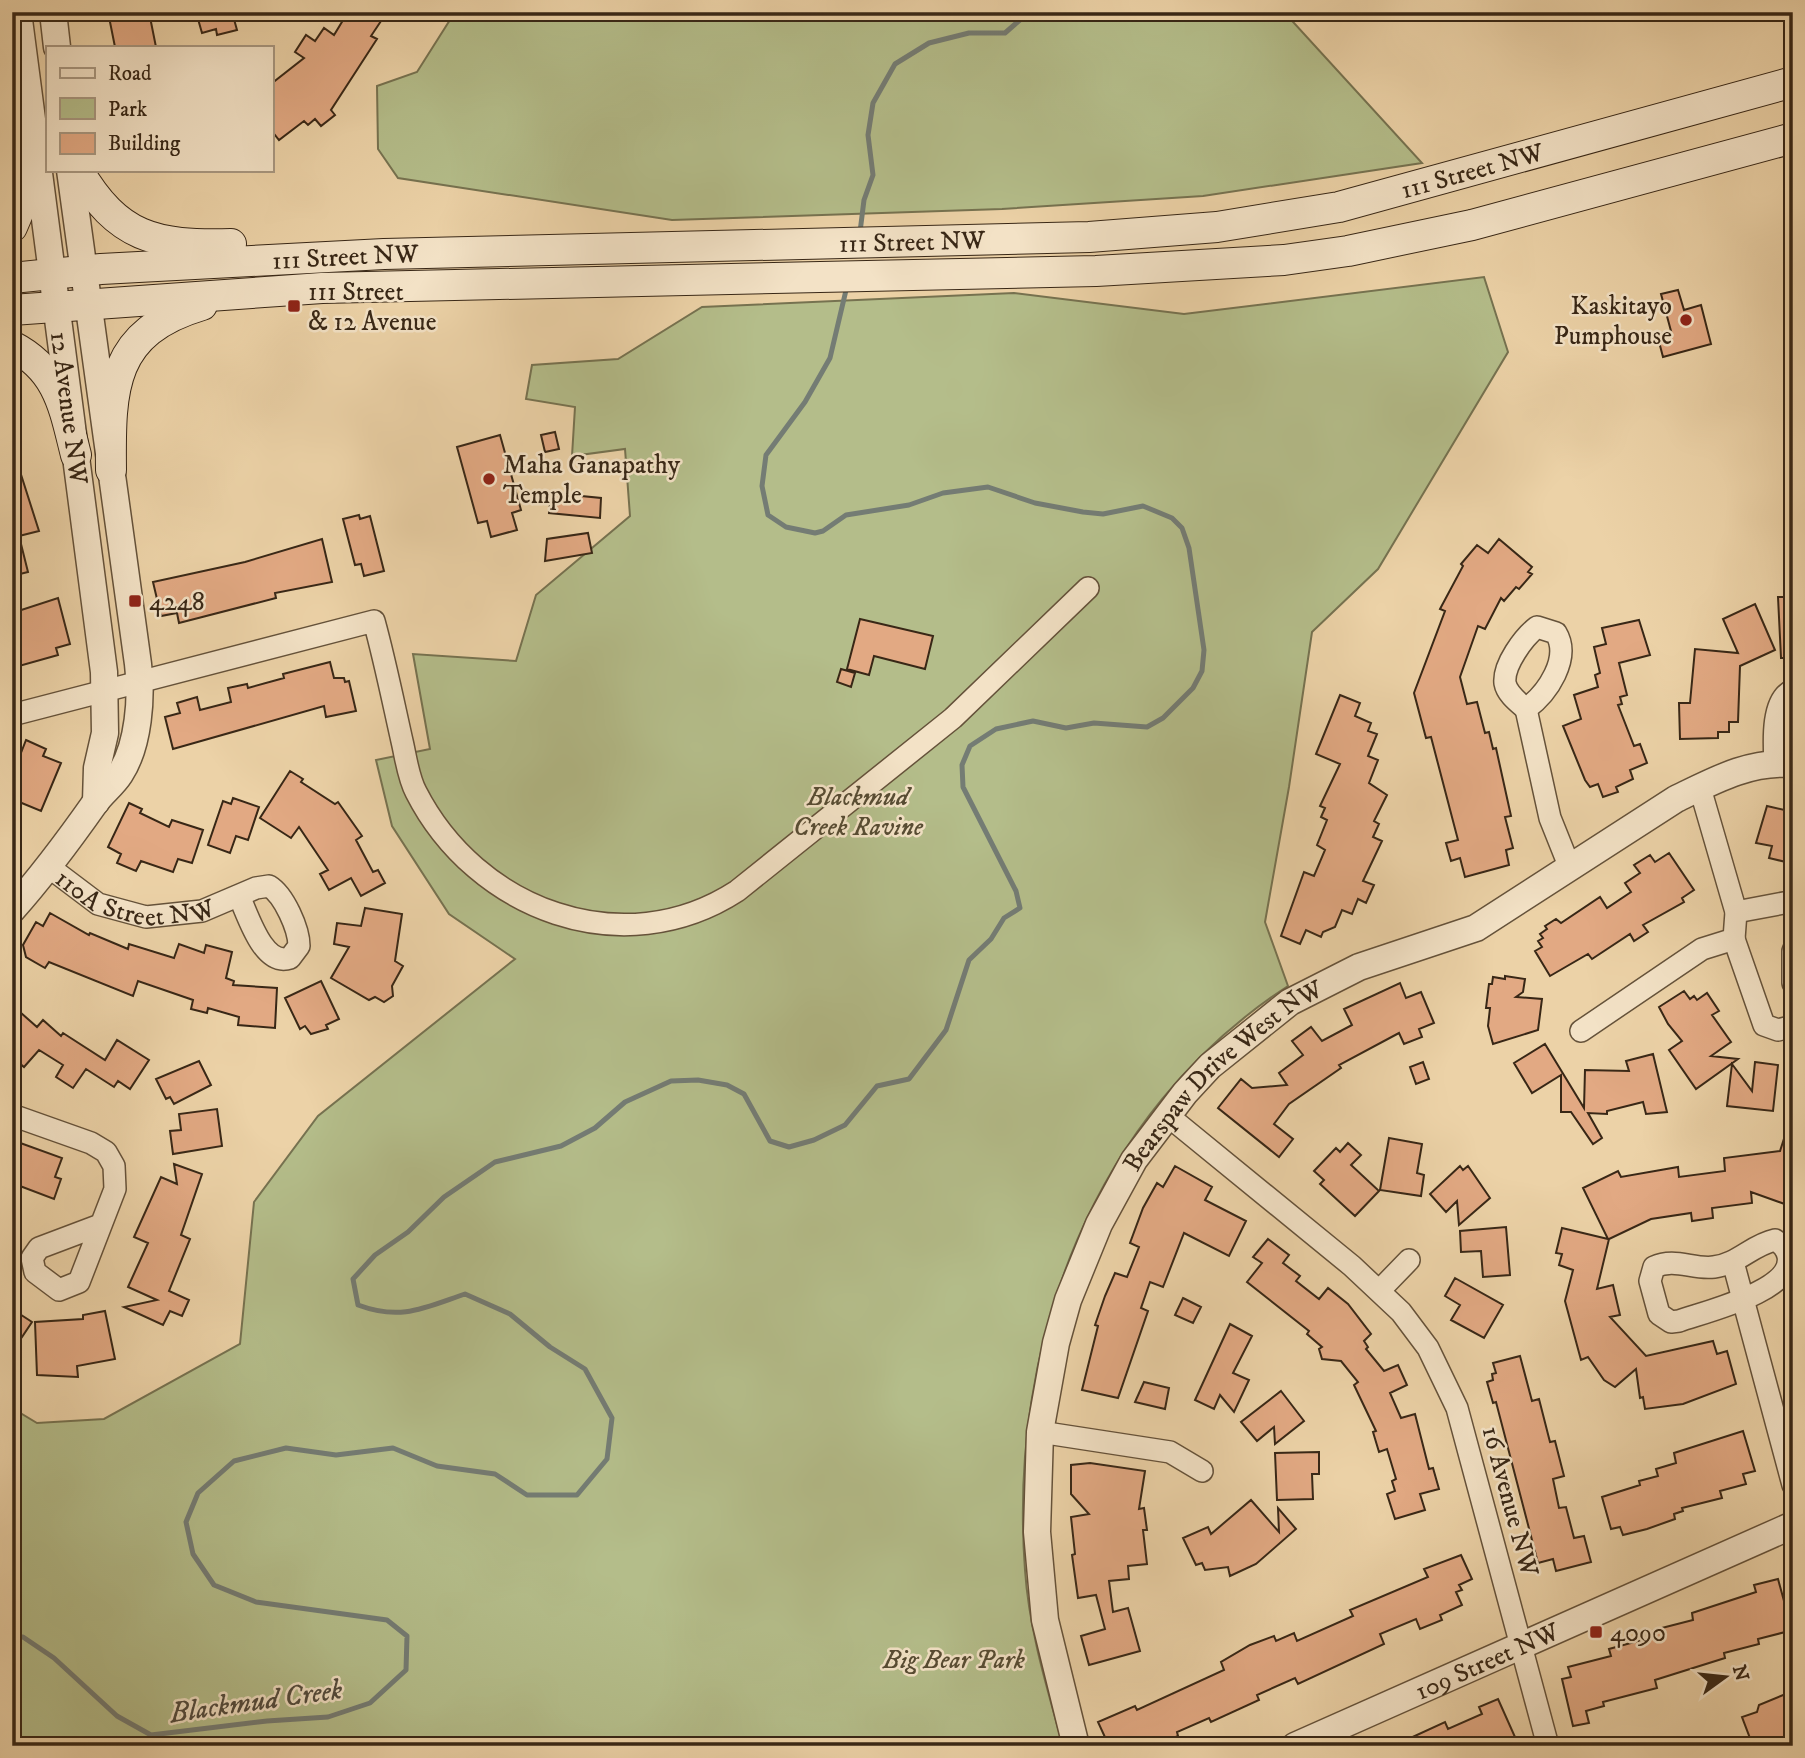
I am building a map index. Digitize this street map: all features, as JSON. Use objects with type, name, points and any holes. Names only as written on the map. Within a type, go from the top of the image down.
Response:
[{"type":"main road","name":"111 Street NW","points":[[12,278],[84,271],[384,254],[1015,239],[1205,228],[1327,209],[1793,82]]},
{"type":"main road","points":[[12,227],[27,192],[34,136]]},
{"type":"main road","name":"111 Street NW","points":[[12,310],[87,302],[322,288],[708,281],[1223,265],[1348,251],[1472,225],[1793,138]]},
{"type":"main road","points":[[79,172],[92,194],[120,224],[145,237],[200,245],[317,242],[384,254]]},
{"type":"main road","points":[[111,470],[110,423],[115,383],[131,348],[150,329],[178,312],[240,294]]},
{"type":"main road","points":[[12,346],[40,365],[60,392],[76,455]]},
{"type":"street","name":"12 Avenue NW","points":[[18,12],[76,455],[122,687],[138,712],[125,764],[49,867]]},
{"type":"street","points":[[53,12],[57,46]]},
{"type":"street","name":"12 Avenue NW","points":[[70,172],[111,470],[122,687],[105,733],[97,768],[96,802]]},
{"type":"street","points":[[12,715],[374,621],[412,781],[430,816],[452,844],[505,888],[547,911],[586,922],[643,924],[684,918],[737,891],[953,718],[1088,588]]},
{"type":"street","name":"Bearspaw Drive West NW","points":[[1076,1746],[1045,1620],[1037,1532],[1041,1432],[1056,1343],[1082,1261],[1116,1188],[1167,1115],[1230,1046],[1290,1002],[1359,967],[1476,928],[1676,799],[1734,771],[1784,763],[1779,706],[1783,696],[1793,690]]},
{"type":"street","points":[[1526,709],[1550,818],[1570,869]]},
{"type":"street","points":[[1700,788],[1735,912],[1734,940],[1764,1025],[1778,1030],[1793,1026]]},
{"type":"street","name":"110A Street NW","points":[[12,909],[49,867],[98,904],[146,917],[192,914],[239,896]]},
{"type":"street","points":[[1735,912],[1789,902],[1793,904]]},
{"type":"street","points":[[1581,1031],[1702,949],[1734,940]]},
{"type":"street","points":[[1793,951],[1793,983]]},
{"type":"street","points":[[12,1115],[91,1143],[106,1152],[114,1166],[117,1181],[100,1225]]},
{"type":"street","name":"16 Avenue NW","points":[[1167,1115],[1380,1290],[1415,1328],[1450,1390],[1548,1746]]},
{"type":"street","points":[[1774,1240],[1782,1244],[1787,1253],[1788,1264],[1779,1281],[1743,1298],[1671,1322],[1663,1319],[1656,1306],[1650,1281],[1654,1267],[1664,1262],[1713,1268],[1732,1262],[1765,1242],[1774,1240]]},
{"type":"street","points":[[1380,1290],[1409,1260]]},
{"type":"street","points":[[1732,1262],[1793,1485]]},
{"type":"street","points":[[1041,1432],[1170,1452],[1202,1471]]},
{"type":"street","name":"109 Street NW","points":[[1295,1746],[1793,1525]]},
{"type":"green space","points":[[455,12],[1284,12],[1422,163],[1203,196],[1002,209],[672,220],[398,178],[378,149],[377,86],[417,72]]},
{"type":"green space","points":[[12,49],[21,110],[17,200],[12,209]]},
{"type":"green space","name":"Blackmud Creek Ravine","points":[[1484,277],[1508,352],[1378,569],[1312,632],[1265,922],[1288,986],[1220,1038],[1162,1099],[1115,1167],[1077,1240],[1049,1319],[1031,1401],[1023,1485],[1025,1570],[1035,1637],[1063,1746],[12,1746],[12,1408],[37,1423],[104,1419],[240,1344],[254,1202],[318,1116],[515,959],[449,914],[392,826],[376,760],[430,749],[413,654],[516,661],[536,595],[630,516],[625,449],[572,456],[575,407],[526,399],[532,365],[618,359],[702,307],[1014,293],[1184,314]]},
{"type":"building","points":[[108,12],[149,12],[156,46],[115,46]]},
{"type":"building","points":[[196,12],[232,12],[237,30],[217,35],[216,29],[202,33]]},
{"type":"building","points":[[348,12],[387,12],[371,36],[377,39],[331,110],[335,115],[321,126],[315,119],[308,125],[304,121],[279,140],[273,132],[273,82],[304,58],[295,52],[306,35],[315,41],[324,28],[334,35]]},
{"type":"building","name":"Kaskitayo Pumphouse","points":[[1678,290],[1684,310],[1701,305],[1711,344],[1663,357],[1657,334],[1671,331],[1661,294]]},
{"type":"building","points":[[555,432],[559,449],[545,452],[541,435]]},
{"type":"building","name":"Maha Ganapathy Temple","points":[[500,435],[521,510],[512,513],[517,530],[491,537],[487,521],[478,523],[457,447]]},
{"type":"building","points":[[17,462],[39,531],[19,536],[28,572],[12,576],[12,463]]},
{"type":"building","points":[[551,493],[601,498],[600,518],[549,513]]},
{"type":"building","points":[[359,515],[360,519],[370,516],[384,571],[364,576],[361,564],[355,565],[343,519]]},
{"type":"building","points":[[588,533],[592,553],[545,561],[547,539]]},
{"type":"building","points":[[322,539],[332,582],[275,593],[276,598],[179,623],[177,613],[161,616],[153,582],[245,562]]},
{"type":"building","points":[[1499,539],[1532,567],[1528,572],[1532,574],[1504,601],[1501,598],[1485,629],[1478,626],[1460,677],[1467,704],[1477,702],[1485,733],[1489,732],[1493,749],[1496,748],[1511,816],[1505,817],[1513,848],[1506,850],[1509,865],[1465,877],[1460,858],[1451,861],[1446,843],[1458,840],[1431,737],[1426,738],[1414,693],[1445,611],[1440,609],[1463,566],[1461,564],[1477,545],[1488,553]]},
{"type":"building","points":[[1778,597],[1793,597],[1793,658],[1781,658]]},
{"type":"building","points":[[58,598],[70,644],[56,648],[58,655],[12,668],[12,613]]},
{"type":"building","points":[[1755,604],[1775,650],[1740,666],[1738,722],[1729,722],[1729,732],[1718,732],[1718,738],[1680,739],[1679,703],[1690,703],[1695,649],[1738,653],[1723,619]]},
{"type":"building","points":[[860,619],[933,636],[925,669],[874,656],[869,675],[847,669]]},
{"type":"building","points":[[1639,620],[1650,655],[1619,663],[1627,695],[1620,697],[1622,704],[1618,705],[1634,746],[1640,744],[1647,763],[1630,770],[1633,779],[1616,787],[1618,792],[1603,797],[1598,784],[1590,787],[1585,780],[1563,726],[1581,719],[1574,695],[1598,687],[1595,675],[1600,673],[1594,647],[1606,644],[1602,628]]},
{"type":"building","points":[[330,662],[334,678],[349,681],[356,711],[326,717],[324,706],[173,749],[165,717],[180,713],[177,703],[197,697],[200,710],[231,702],[228,688],[247,684],[248,688],[284,678],[283,674]]},
{"type":"building","points":[[841,669],[855,673],[851,687],[837,682]]},
{"type":"building","points":[[1340,695],[1360,703],[1355,716],[1371,723],[1368,731],[1377,734],[1368,756],[1378,760],[1369,783],[1387,795],[1374,821],[1379,824],[1373,837],[1382,841],[1363,881],[1374,885],[1366,903],[1358,899],[1352,914],[1342,910],[1335,927],[1323,932],[1321,937],[1306,930],[1300,944],[1281,936],[1304,872],[1314,876],[1325,850],[1317,845],[1327,820],[1321,817],[1325,808],[1320,806],[1340,764],[1316,754]]},
{"type":"building","points":[[26,740],[46,749],[43,756],[61,763],[41,811],[12,799],[12,755],[19,758]]},
{"type":"building","points":[[290,771],[303,779],[301,782],[335,804],[338,802],[362,836],[356,840],[373,872],[378,870],[385,883],[361,896],[351,878],[329,890],[320,874],[328,870],[299,827],[291,838],[260,818]]},
{"type":"building","points":[[233,798],[259,807],[248,840],[236,836],[230,853],[208,845],[223,801],[231,804]]},
{"type":"building","points":[[129,803],[142,809],[140,813],[169,827],[172,820],[203,830],[192,863],[178,859],[173,872],[141,861],[136,871],[117,863],[121,854],[108,847]]},
{"type":"building","points":[[1767,806],[1789,811],[1789,815],[1793,816],[1790,863],[1769,858],[1772,846],[1756,843]]},
{"type":"building","points":[[1669,853],[1694,890],[1682,898],[1684,902],[1643,925],[1648,932],[1634,941],[1630,934],[1592,959],[1588,954],[1550,976],[1535,951],[1542,947],[1538,941],[1543,938],[1540,934],[1547,929],[1545,926],[1556,919],[1561,923],[1600,897],[1607,908],[1631,892],[1625,883],[1640,873],[1634,865],[1650,855],[1655,862]]},
{"type":"building","points":[[365,908],[402,914],[395,961],[403,966],[392,986],[393,996],[384,1002],[375,997],[369,1000],[331,978],[349,947],[334,944],[337,923],[361,926]]},
{"type":"building","points":[[50,913],[89,935],[90,933],[128,949],[129,944],[174,958],[179,944],[204,953],[206,945],[232,952],[226,978],[234,981],[233,985],[277,988],[275,1028],[238,1025],[239,1017],[208,1008],[207,1013],[191,1009],[193,1000],[138,981],[133,996],[49,962],[45,968],[26,957],[23,945],[36,922],[43,926]]},
{"type":"building","points":[[1505,976],[1525,979],[1523,992],[1516,997],[1542,999],[1538,1030],[1493,1044],[1488,1026],[1490,1008],[1486,1008],[1489,984],[1492,984],[1493,977],[1505,979]]},
{"type":"building","points":[[321,981],[339,1019],[326,1025],[328,1029],[311,1034],[305,1026],[300,1029],[285,998]]},
{"type":"building","points":[[1400,983],[1406,998],[1421,992],[1434,1023],[1419,1029],[1422,1037],[1404,1044],[1399,1033],[1339,1065],[1341,1068],[1289,1104],[1274,1124],[1293,1139],[1279,1157],[1218,1108],[1241,1079],[1252,1088],[1287,1085],[1279,1073],[1303,1055],[1292,1041],[1311,1027],[1322,1041],[1352,1025],[1344,1009]]},
{"type":"building","points":[[1684,991],[1690,999],[1694,996],[1697,1000],[1707,993],[1719,1011],[1712,1015],[1731,1042],[1711,1056],[1738,1059],[1696,1089],[1669,1050],[1682,1041],[1659,1007]]},
{"type":"building","points":[[12,1005],[37,1027],[43,1020],[61,1036],[63,1033],[105,1060],[117,1040],[149,1060],[130,1089],[118,1081],[114,1087],[86,1069],[73,1088],[56,1077],[63,1065],[39,1050],[24,1067],[12,1057]]},
{"type":"building","points":[[1545,1044],[1584,1108],[1585,1070],[1629,1071],[1626,1061],[1653,1054],[1667,1112],[1646,1114],[1643,1102],[1607,1111],[1607,1114],[1588,1113],[1602,1138],[1593,1144],[1571,1112],[1561,1112],[1561,1075],[1532,1093],[1514,1063]]},
{"type":"building","points":[[199,1061],[211,1085],[174,1104],[170,1097],[166,1099],[156,1079]]},
{"type":"building","points":[[1423,1062],[1429,1079],[1416,1084],[1410,1067]]},
{"type":"building","points":[[1755,1062],[1778,1065],[1773,1111],[1727,1106],[1732,1064],[1752,1091]]},
{"type":"building","points":[[217,1109],[222,1146],[173,1154],[170,1131],[181,1130],[179,1114]]},
{"type":"building","points":[[1790,1120],[1793,1207],[1751,1192],[1752,1203],[1712,1208],[1713,1218],[1692,1221],[1691,1213],[1651,1219],[1609,1239],[1597,1289],[1613,1285],[1620,1315],[1610,1317],[1646,1356],[1713,1341],[1717,1354],[1727,1351],[1736,1384],[1683,1404],[1645,1409],[1643,1397],[1640,1398],[1636,1369],[1615,1387],[1604,1380],[1588,1357],[1581,1360],[1565,1301],[1573,1270],[1559,1265],[1562,1254],[1556,1253],[1562,1228],[1608,1239],[1583,1188],[1618,1171],[1621,1177],[1678,1167],[1679,1177],[1725,1171],[1724,1158],[1780,1151]]},
{"type":"building","points":[[1389,1138],[1422,1144],[1417,1173],[1424,1175],[1421,1196],[1380,1190]]},
{"type":"building","points":[[12,1140],[62,1158],[55,1177],[61,1179],[54,1199],[12,1183]]},
{"type":"building","points":[[1348,1143],[1361,1155],[1351,1165],[1379,1191],[1355,1216],[1320,1184],[1324,1180],[1314,1171],[1336,1148],[1340,1152]]},
{"type":"building","points":[[174,1164],[202,1174],[181,1235],[190,1239],[169,1291],[189,1300],[182,1316],[170,1311],[163,1325],[124,1307],[157,1300],[128,1287],[148,1243],[134,1237],[161,1177],[177,1184]]},
{"type":"building","points":[[1175,1166],[1212,1187],[1205,1200],[1246,1221],[1229,1256],[1184,1233],[1163,1287],[1150,1282],[1141,1308],[1148,1311],[1118,1398],[1082,1390],[1098,1326],[1095,1325],[1105,1296],[1115,1273],[1127,1277],[1139,1247],[1130,1243],[1143,1208],[1157,1183],[1163,1187]]},
{"type":"building","points":[[1460,1166],[1463,1170],[1468,1166],[1490,1198],[1459,1225],[1457,1201],[1446,1212],[1430,1194]]},
{"type":"building","points":[[1506,1227],[1510,1275],[1483,1277],[1481,1251],[1461,1252],[1460,1231]]},
{"type":"building","points":[[1268,1239],[1289,1255],[1283,1263],[1300,1276],[1296,1281],[1319,1299],[1328,1288],[1348,1304],[1371,1334],[1364,1341],[1368,1347],[1366,1349],[1384,1371],[1398,1365],[1407,1385],[1390,1393],[1401,1418],[1415,1414],[1429,1469],[1433,1468],[1439,1489],[1420,1494],[1425,1510],[1395,1519],[1387,1494],[1395,1491],[1392,1481],[1396,1479],[1387,1449],[1379,1452],[1373,1432],[1376,1431],[1354,1385],[1358,1382],[1341,1361],[1322,1359],[1319,1349],[1322,1347],[1307,1334],[1309,1331],[1247,1282],[1262,1263],[1253,1257]]},
{"type":"building","points":[[1455,1278],[1503,1305],[1484,1338],[1451,1320],[1460,1305],[1445,1296]]},
{"type":"building","points":[[1183,1298],[1201,1307],[1193,1323],[1175,1315]]},
{"type":"building","points":[[12,1309],[32,1322],[12,1352]]},
{"type":"building","points":[[105,1311],[115,1359],[77,1366],[78,1377],[37,1375],[35,1322],[83,1319],[83,1315]]},
{"type":"building","points":[[1230,1324],[1252,1336],[1233,1373],[1249,1380],[1234,1412],[1220,1395],[1214,1409],[1195,1400]]},
{"type":"building","points":[[1520,1356],[1532,1401],[1539,1399],[1550,1442],[1555,1441],[1564,1476],[1553,1479],[1559,1508],[1566,1507],[1574,1538],[1584,1536],[1591,1562],[1556,1571],[1553,1559],[1538,1563],[1496,1402],[1493,1403],[1487,1382],[1493,1380],[1492,1374],[1496,1373],[1493,1363]]},
{"type":"building","points":[[1144,1382],[1169,1388],[1165,1409],[1135,1402]]},
{"type":"building","points":[[1281,1391],[1304,1421],[1275,1444],[1274,1427],[1257,1441],[1241,1422]]},
{"type":"building","points":[[1743,1431],[1755,1471],[1743,1474],[1746,1484],[1720,1491],[1722,1498],[1682,1508],[1683,1511],[1674,1514],[1675,1519],[1647,1529],[1623,1535],[1620,1527],[1611,1529],[1602,1497],[1640,1485],[1639,1481],[1658,1476],[1656,1469],[1676,1463],[1674,1453]]},
{"type":"building","points":[[1319,1452],[1319,1474],[1312,1474],[1313,1499],[1277,1500],[1275,1453]]},
{"type":"building","points":[[1090,1463],[1145,1471],[1139,1509],[1144,1508],[1147,1530],[1143,1530],[1147,1564],[1128,1566],[1129,1579],[1109,1581],[1113,1612],[1128,1608],[1140,1651],[1089,1665],[1081,1636],[1105,1629],[1096,1595],[1078,1598],[1072,1555],[1075,1554],[1071,1517],[1089,1514],[1071,1494],[1071,1465]]},
{"type":"building","points":[[1251,1500],[1279,1532],[1278,1508],[1296,1529],[1256,1564],[1230,1576],[1228,1567],[1205,1570],[1202,1563],[1196,1565],[1183,1538],[1208,1527],[1211,1534]]},
{"type":"building","points":[[1461,1555],[1472,1579],[1459,1585],[1462,1590],[1456,1592],[1462,1605],[1440,1615],[1442,1620],[1420,1629],[1416,1619],[1380,1634],[1384,1644],[1298,1684],[1295,1678],[1257,1695],[1259,1700],[1211,1722],[1209,1718],[1177,1732],[1178,1736],[1156,1746],[1109,1746],[1098,1722],[1135,1706],[1137,1710],[1224,1670],[1221,1662],[1250,1645],[1274,1636],[1276,1641],[1294,1633],[1297,1641],[1353,1616],[1350,1610],[1428,1577],[1424,1569]]},
{"type":"building","points":[[1778,1579],[1784,1601],[1790,1599],[1793,1630],[1758,1639],[1759,1644],[1724,1653],[1725,1658],[1655,1680],[1657,1688],[1603,1702],[1604,1706],[1586,1711],[1589,1723],[1573,1726],[1562,1679],[1571,1677],[1568,1667],[1611,1656],[1609,1649],[1656,1636],[1654,1630],[1693,1620],[1692,1613],[1756,1592],[1754,1585]]},
{"type":"building","points":[[1793,1691],[1793,1746],[1771,1746],[1769,1742],[1753,1746],[1742,1717],[1757,1712],[1759,1705]]},
{"type":"building","points":[[1498,1699],[1519,1746],[1393,1746],[1445,1722],[1448,1729],[1482,1714],[1479,1707]]},
{"type":"waterway","name":"Blackmud Creek","points":[[860,232],[864,200],[873,175],[868,135],[873,103],[895,64],[929,43],[969,33],[1005,33],[1029,12]]},
{"type":"waterway","name":"Blackmud Creek","points":[[12,1637],[23,1637],[54,1658],[117,1716],[151,1735],[267,1721],[328,1717],[370,1703],[406,1670],[407,1636],[387,1620],[256,1602],[214,1585],[193,1554],[186,1522],[198,1493],[234,1461],[286,1448],[336,1455],[393,1448],[437,1466],[495,1474],[527,1495],[577,1495],[607,1459],[612,1418],[585,1369],[550,1347],[510,1314],[465,1294],[412,1311],[373,1310],[358,1305],[353,1279],[375,1255],[408,1232],[444,1197],[495,1162],[561,1146],[595,1128],[625,1102],[671,1081],[698,1080],[727,1085],[744,1094],[770,1141],[789,1147],[814,1140],[845,1125],[877,1086],[909,1079],[946,1030],[969,960],[991,939],[1004,918],[1020,908],[1016,891],[963,787],[962,765],[970,746],[996,729],[1033,721],[1066,728],[1094,723],[1147,727],[1163,718],[1193,688],[1202,671],[1204,650],[1189,548],[1182,528],[1172,518],[1143,506],[1103,514],[1083,512],[1035,503],[988,487],[943,493],[909,505],[846,515],[823,531],[815,533],[786,527],[768,515],[762,486],[766,455],[805,402],[830,358],[847,286]]},
{"type":"place","name":"111 Street & 12 Avenue","points":[[294,306]]},
{"type":"place","name":"Kaskitayo Pumphouse","points":[[1686,320]]},
{"type":"place","name":"Maha Ganapathy Temple","points":[[489,479]]},
{"type":"place","name":"4248","points":[[135,601]]},
{"type":"place","name":"4090","points":[[1596,1632]]},
{"type":"park label","name":"Big Bear Park","points":[[954,1659]]}]
